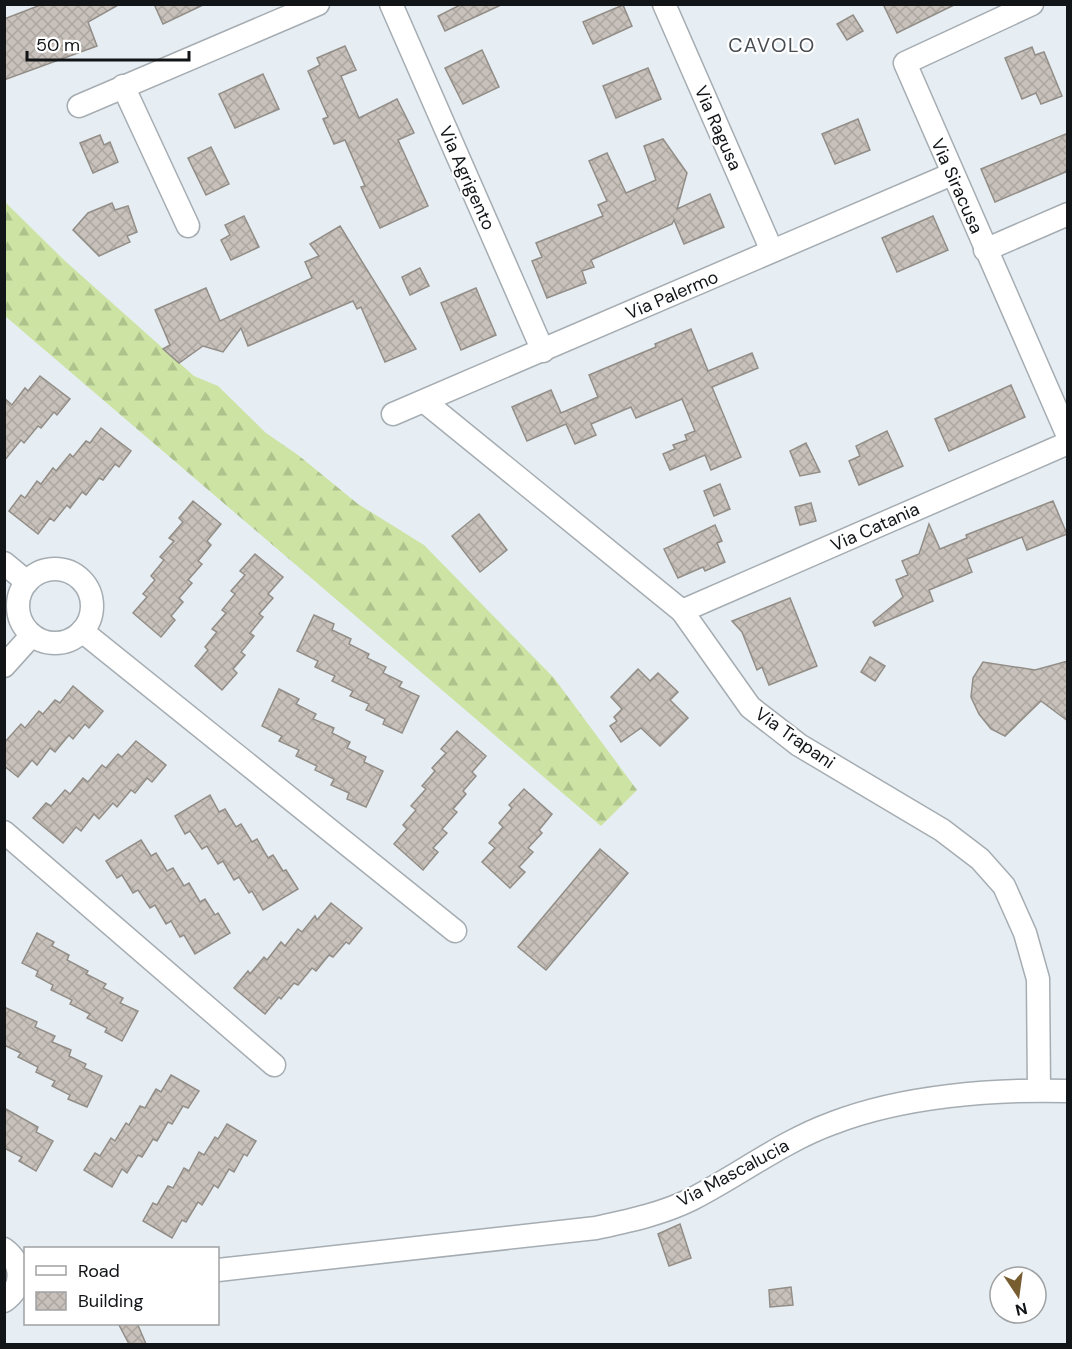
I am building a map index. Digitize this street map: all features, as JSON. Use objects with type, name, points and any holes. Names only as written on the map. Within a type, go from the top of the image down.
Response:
[{"type":"street","points":[[79,106],[318,4]]},
{"type":"street","name":"Via Agrigento","points":[[391,4],[543,351]]},
{"type":"street","name":"Via Ragusa","points":[[664,4],[772,251]]},
{"type":"street","name":"Via Siracusa","points":[[1032,4],[905,63],[1068,436]]},
{"type":"street","points":[[123,86],[188,226]]},
{"type":"street","name":"Via Palermo","points":[[393,414],[952,174]]},
{"type":"street","points":[[986,250],[1068,214]]},
{"type":"street","name":"Via Trapani","points":[[425,402],[682,610],[750,707],[799,745],[942,830],[980,859],[1004,886],[1025,933],[1038,979],[1039,1090]]},
{"type":"street","name":"Via Catania","points":[[682,610],[1068,443]]},
{"type":"street","points":[[4,563],[27,582]]},
{"type":"street","points":[[49,570],[65,571],[80,579],[89,592],[92,609],[91,617],[82,631],[67,641],[48,642],[32,635],[22,624],[18,609],[20,595],[33,576],[49,570]]},
{"type":"street","points":[[82,631],[455,932]]},
{"type":"street","points":[[4,666],[32,635]]},
{"type":"street","points":[[4,832],[274,1065]]},
{"type":"street","name":"Via Mascalucia","points":[[219,1270],[596,1228],[630,1221],[691,1199],[798,1138],[832,1123],[869,1111],[939,1097],[1039,1090],[1068,1091]]},
{"type":"street","points":[[12,1256],[19,1281],[12,1299]]},
{"type":"green space","points":[[4,201],[64,260],[194,376],[218,386],[266,433],[298,455],[358,504],[424,545],[554,678],[637,790],[601,826],[5,316]]},
{"type":"building","points":[[43,4],[120,4],[88,22],[97,46],[4,80],[4,19]]},
{"type":"building","points":[[154,4],[205,4],[163,24]]},
{"type":"building","points":[[462,4],[503,4],[445,31],[438,16]]},
{"type":"building","points":[[883,4],[956,4],[897,33]]},
{"type":"building","points":[[623,5],[632,26],[593,44],[583,22]]},
{"type":"building","points":[[853,15],[863,31],[847,40],[837,24]]},
{"type":"building","points":[[345,46],[356,70],[341,76],[359,118],[397,99],[414,133],[398,140],[428,206],[380,228],[361,187],[365,186],[345,140],[334,144],[323,119],[328,117],[308,71],[320,65],[317,58]]},
{"type":"building","points":[[1032,47],[1035,55],[1044,52],[1062,96],[1041,104],[1036,93],[1022,99],[1005,58]]},
{"type":"building","points":[[482,50],[499,87],[463,104],[445,68]]},
{"type":"building","points":[[648,68],[661,99],[616,118],[603,86]]},
{"type":"building","points":[[263,74],[279,109],[235,128],[219,94]]},
{"type":"building","points":[[858,119],[870,150],[835,164],[822,134]]},
{"type":"building","points":[[1068,133],[1068,171],[995,202],[981,169]]},
{"type":"building","points":[[100,135],[104,145],[110,142],[118,162],[93,173],[80,143]]},
{"type":"building","points":[[663,139],[687,173],[677,209],[710,194],[724,227],[684,244],[674,220],[672,224],[591,260],[594,267],[582,271],[586,283],[547,298],[532,261],[542,257],[536,243],[603,216],[598,205],[607,201],[589,161],[607,153],[626,193],[656,180],[644,146]]},
{"type":"building","points":[[211,147],[229,184],[206,195],[188,158]]},
{"type":"building","points":[[112,203],[115,210],[128,206],[137,232],[127,236],[130,242],[99,256],[73,230],[88,213]]},
{"type":"building","points":[[244,216],[259,247],[231,260],[221,240],[230,235],[225,225]]},
{"type":"building","points":[[933,216],[948,250],[897,272],[882,238]]},
{"type":"building","points":[[340,226],[416,349],[385,362],[361,307],[357,309],[353,301],[248,346],[241,328],[223,352],[203,346],[179,363],[163,349],[170,345],[155,310],[206,288],[220,321],[312,278],[305,262],[319,256],[310,244]]},
{"type":"building","points":[[420,268],[429,286],[410,295],[402,277]]},
{"type":"building","points":[[476,288],[496,335],[461,350],[441,303]]},
{"type":"building","points":[[691,329],[708,371],[752,353],[758,368],[712,387],[741,457],[711,470],[705,455],[670,470],[663,454],[675,449],[673,445],[687,440],[685,435],[695,431],[682,399],[636,418],[631,407],[591,424],[596,435],[575,444],[566,424],[527,441],[512,407],[551,390],[561,413],[598,397],[589,375],[656,347],[655,344]]},
{"type":"building","points":[[40,376],[70,399],[57,415],[54,412],[41,428],[38,426],[24,443],[21,440],[4,461],[4,398],[12,405],[25,388],[28,391]]},
{"type":"building","points":[[1011,385],[1025,417],[949,451],[935,419]]},
{"type":"building","points":[[101,428],[131,451],[119,467],[115,464],[103,480],[99,478],[86,495],[82,492],[70,508],[67,505],[54,521],[50,518],[38,534],[9,511],[21,495],[25,498],[37,481],[41,484],[53,468],[56,471],[70,454],[73,457],[86,441],[90,443]]},
{"type":"building","points":[[887,431],[903,466],[859,485],[849,461],[860,456],[856,446]]},
{"type":"building","points":[[806,443],[820,472],[800,476],[790,451]]},
{"type":"building","points":[[720,484],[730,509],[714,516],[704,491]]},
{"type":"building","points":[[193,501],[221,524],[207,541],[211,545],[198,561],[202,564],[188,580],[192,583],[179,598],[183,602],[171,616],[175,620],[161,637],[133,613],[147,597],[143,594],[155,580],[151,576],[164,560],[160,557],[174,541],[169,538],[183,522],[179,518]]},
{"type":"building","points":[[1053,501],[1067,534],[1027,550],[1022,537],[967,559],[972,572],[929,590],[933,601],[875,626],[873,622],[903,597],[896,580],[908,575],[902,561],[919,554],[929,524],[940,549],[967,538],[966,535]]},
{"type":"building","points":[[811,503],[816,521],[800,525],[795,507]]},
{"type":"building","points":[[479,514],[507,550],[480,572],[452,536]]},
{"type":"building","points":[[715,525],[722,541],[717,543],[725,562],[705,571],[703,567],[678,578],[664,549]]},
{"type":"building","points":[[255,554],[283,577],[268,594],[273,598],[259,614],[263,617],[250,633],[254,636],[241,652],[245,655],[233,669],[237,673],[222,690],[195,666],[208,650],[205,647],[217,632],[212,629],[226,613],[222,610],[235,594],[231,591],[245,575],[240,571]]},
{"type":"building","points":[[790,598],[817,666],[769,685],[762,667],[757,670],[742,632],[732,621]]},
{"type":"building","points":[[314,615],[334,624],[332,630],[351,639],[349,644],[369,654],[367,658],[386,667],[383,673],[402,682],[399,687],[419,696],[402,733],[383,724],[385,719],[366,710],[369,704],[350,696],[353,691],[332,681],[335,676],[315,667],[318,661],[297,651]]},
{"type":"building","points":[[870,657],[885,666],[875,681],[861,672]]},
{"type":"building","points":[[1068,661],[1068,721],[1041,701],[1005,736],[991,729],[979,714],[971,697],[973,678],[983,662],[1035,670]]},
{"type":"building","points":[[638,669],[650,681],[658,673],[678,692],[670,700],[688,718],[660,746],[641,728],[621,742],[610,726],[617,721],[614,717],[622,709],[611,697]]},
{"type":"building","points":[[73,686],[103,711],[89,728],[85,724],[73,739],[69,735],[55,752],[50,748],[37,765],[32,760],[18,777],[4,766],[4,743],[21,724],[25,728],[39,711],[43,714],[55,700],[60,703]]},
{"type":"building","points":[[279,689],[299,699],[296,704],[316,714],[313,719],[334,728],[332,733],[350,742],[347,748],[366,757],[364,762],[383,771],[366,807],[347,799],[349,793],[331,785],[334,779],[315,770],[317,766],[296,756],[299,750],[279,741],[282,736],[262,726]]},
{"type":"building","points":[[457,731],[486,756],[472,772],[476,776],[463,791],[466,794],[453,809],[457,812],[442,829],[447,833],[433,848],[438,852],[423,870],[394,844],[407,829],[403,825],[416,810],[411,806],[426,789],[422,786],[435,771],[432,768],[446,753],[441,749]]},
{"type":"building","points":[[136,741],[166,765],[152,782],[147,778],[135,793],[131,790],[117,807],[113,803],[99,819],[94,814],[81,831],[76,827],[63,843],[33,818],[46,803],[51,806],[65,790],[70,794],[83,778],[88,782],[102,765],[106,768],[118,754],[122,757]]},
{"type":"building","points":[[524,789],[552,814],[539,830],[542,833],[528,848],[533,852],[519,867],[525,872],[510,888],[482,862],[495,848],[489,843],[503,827],[499,823],[512,808],[509,805]]},
{"type":"building","points":[[210,795],[219,812],[225,809],[236,827],[241,824],[252,842],[257,839],[268,858],[273,855],[298,889],[263,910],[252,891],[249,893],[239,877],[234,880],[223,861],[218,864],[207,846],[202,849],[190,831],[185,834],[175,816]]},
{"type":"building","points":[[141,840],[151,856],[156,853],[167,871],[173,868],[184,886],[189,883],[200,902],[205,899],[215,915],[218,913],[230,933],[195,954],[184,935],[180,937],[171,921],[166,924],[155,905],[150,908],[138,890],[133,893],[122,875],[117,878],[106,861]]},
{"type":"building","points":[[600,849],[628,873],[546,970],[518,947]]},
{"type":"building","points":[[331,903],[362,928],[349,944],[346,942],[333,957],[329,955],[316,971],[312,968],[298,985],[294,983],[265,1014],[234,988],[264,957],[267,960],[281,942],[285,946],[298,929],[302,932],[315,916],[317,920]]},
{"type":"building","points":[[37,933],[54,942],[52,946],[69,955],[67,960],[88,971],[86,974],[106,984],[103,988],[123,998],[120,1003],[138,1011],[122,1041],[105,1032],[107,1028],[87,1018],[90,1014],[70,1004],[72,1000],[51,990],[53,985],[36,976],[38,971],[22,963]]},
{"type":"building","points":[[4,1007],[37,1022],[35,1027],[55,1036],[52,1042],[71,1050],[69,1056],[86,1064],[84,1068],[102,1076],[87,1107],[68,1099],[70,1095],[52,1086],[55,1081],[36,1072],[38,1067],[18,1057],[21,1053],[4,1045]]},
{"type":"building","points":[[171,1075],[199,1091],[188,1108],[183,1106],[172,1124],[168,1122],[157,1141],[153,1139],[142,1157],[138,1155],[127,1173],[122,1169],[112,1187],[84,1170],[95,1153],[100,1156],[111,1138],[115,1141],[126,1123],[129,1125],[140,1106],[145,1108],[156,1089],[161,1092]]},
{"type":"building","points":[[4,1108],[38,1127],[36,1132],[53,1141],[36,1171],[19,1161],[22,1157],[4,1148]]},
{"type":"building","points":[[227,1124],[256,1141],[247,1156],[244,1154],[234,1172],[229,1169],[218,1188],[214,1185],[202,1205],[198,1202],[186,1222],[182,1220],[172,1238],[143,1221],[153,1203],[157,1205],[168,1186],[173,1188],[184,1168],[189,1171],[199,1152],[204,1155],[215,1137],[218,1139]]},
{"type":"building","points":[[680,1224],[691,1258],[669,1266],[658,1234]]},
{"type":"building","points":[[791,1287],[793,1305],[770,1307],[769,1290]]},
{"type":"building","points":[[119,1325],[138,1325],[146,1344],[129,1344]]},
{"type":"district","name":"CAVOLO","points":[[772,45]]}]
